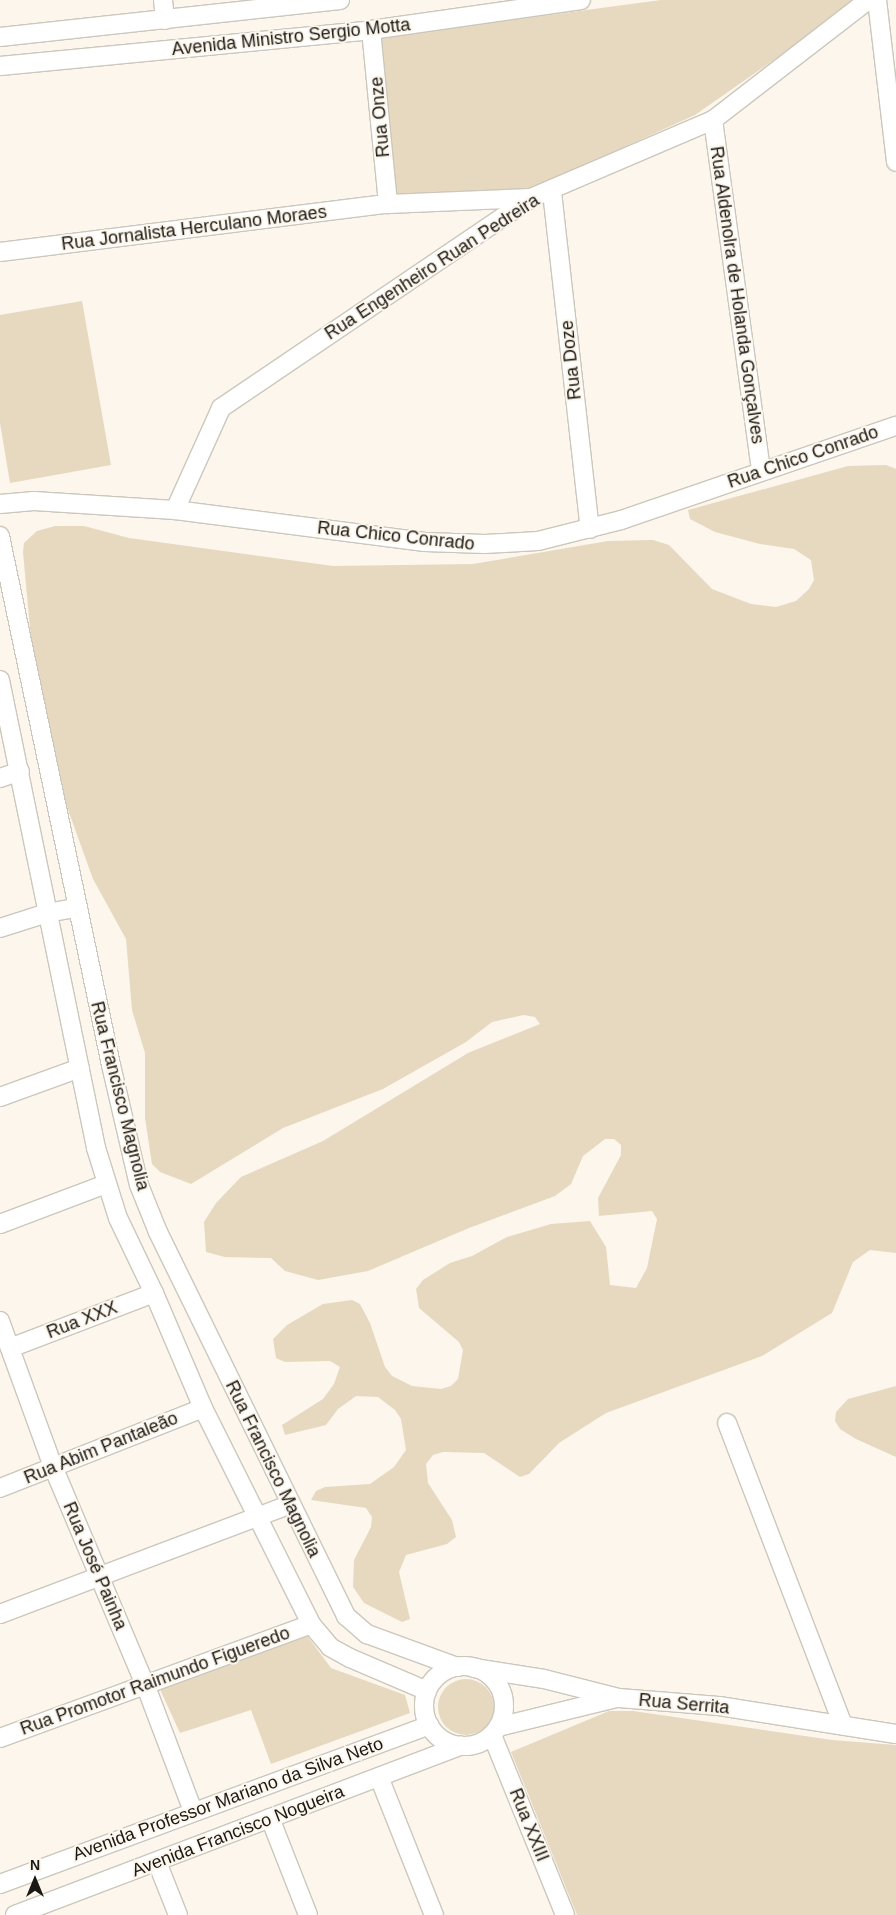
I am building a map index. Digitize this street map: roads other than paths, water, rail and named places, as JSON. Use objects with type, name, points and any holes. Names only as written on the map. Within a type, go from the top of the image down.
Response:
[{"type":"street","points":[[163,0],[165,20]]},
{"type":"street","name":"Avenida Ministro Sergio Motta","points":[[0,37],[340,0]]},
{"type":"street","name":"Avenida Ministro Sergio Motta","points":[[0,66],[371,30],[581,0]]},
{"type":"street","name":"Rua Engenheiro Ruan Pedreira","points":[[175,510],[222,408],[531,198],[552,192],[713,120],[868,0]]},
{"type":"street","points":[[877,0],[896,162]]},
{"type":"street","name":"Rua Onze","points":[[371,30],[388,204]]},
{"type":"street","name":"Rua Aldenolra de Holanda Gonçalves","points":[[713,120],[761,471]]},
{"type":"street","name":"Rua Doze","points":[[552,192],[590,529]]},
{"type":"street","name":"Rua Jornalista Herculano Moraes","points":[[0,252],[388,204],[531,198]]},
{"type":"street","name":"Rua Chico Conrado","points":[[0,504],[34,501],[175,510],[425,542],[485,544],[538,542],[590,529],[896,426]]},
{"type":"street","name":"Rua Francisco Magnolia","points":[[0,536],[76,908],[139,1185],[199,1320],[339,1605],[355,1625],[379,1639],[457,1667]]},
{"type":"street","name":"Rua Francisco Magnolia","points":[[0,680],[80,1068],[106,1184],[118,1218],[154,1293],[202,1408],[259,1517],[310,1624],[330,1646],[350,1658],[427,1691]]},
{"type":"street","points":[[0,778],[20,770]]},
{"type":"street","points":[[0,928],[47,912],[76,908]]},
{"type":"street","points":[[0,1097],[80,1068]]},
{"type":"street","points":[[0,1224],[106,1184]]},
{"type":"street","name":"Rua XXX","points":[[10,1348],[154,1293]]},
{"type":"street","name":"Rua José Painha","points":[[0,1321],[54,1469],[145,1684],[193,1811]]},
{"type":"street","name":"Rua Abim Pantaleão","points":[[0,1488],[54,1469],[202,1408]]},
{"type":"street","points":[[727,1423],[843,1725]]},
{"type":"street","points":[[0,1614],[291,1504]]},
{"type":"street","name":"Rua Promotor Raimundo Figueredo","points":[[0,1738],[310,1624]]},
{"type":"street","points":[[457,1667],[444,1672],[427,1691],[424,1702],[428,1725],[437,1736],[461,1746],[472,1745],[495,1731],[619,1698]]},
{"type":"street","name":"Rua Serrita","points":[[457,1667],[544,1679],[619,1698],[720,1706],[896,1734]]},
{"type":"street","points":[[474,1668],[490,1676],[501,1692],[504,1710],[495,1731]]},
{"type":"street","name":"Avenida Professor Mariano da Silva Neto","points":[[0,1884],[428,1725]]},
{"type":"street","name":"Rua XXIII","points":[[495,1731],[565,1915]]},
{"type":"street","name":"Avenida Francisco Nogueira","points":[[15,1915],[48,1909],[157,1862],[461,1746]]},
{"type":"street","points":[[379,1777],[434,1915]]},
{"type":"street","points":[[270,1818],[308,1915]]},
{"type":"street","points":[[157,1862],[178,1915]]}]
